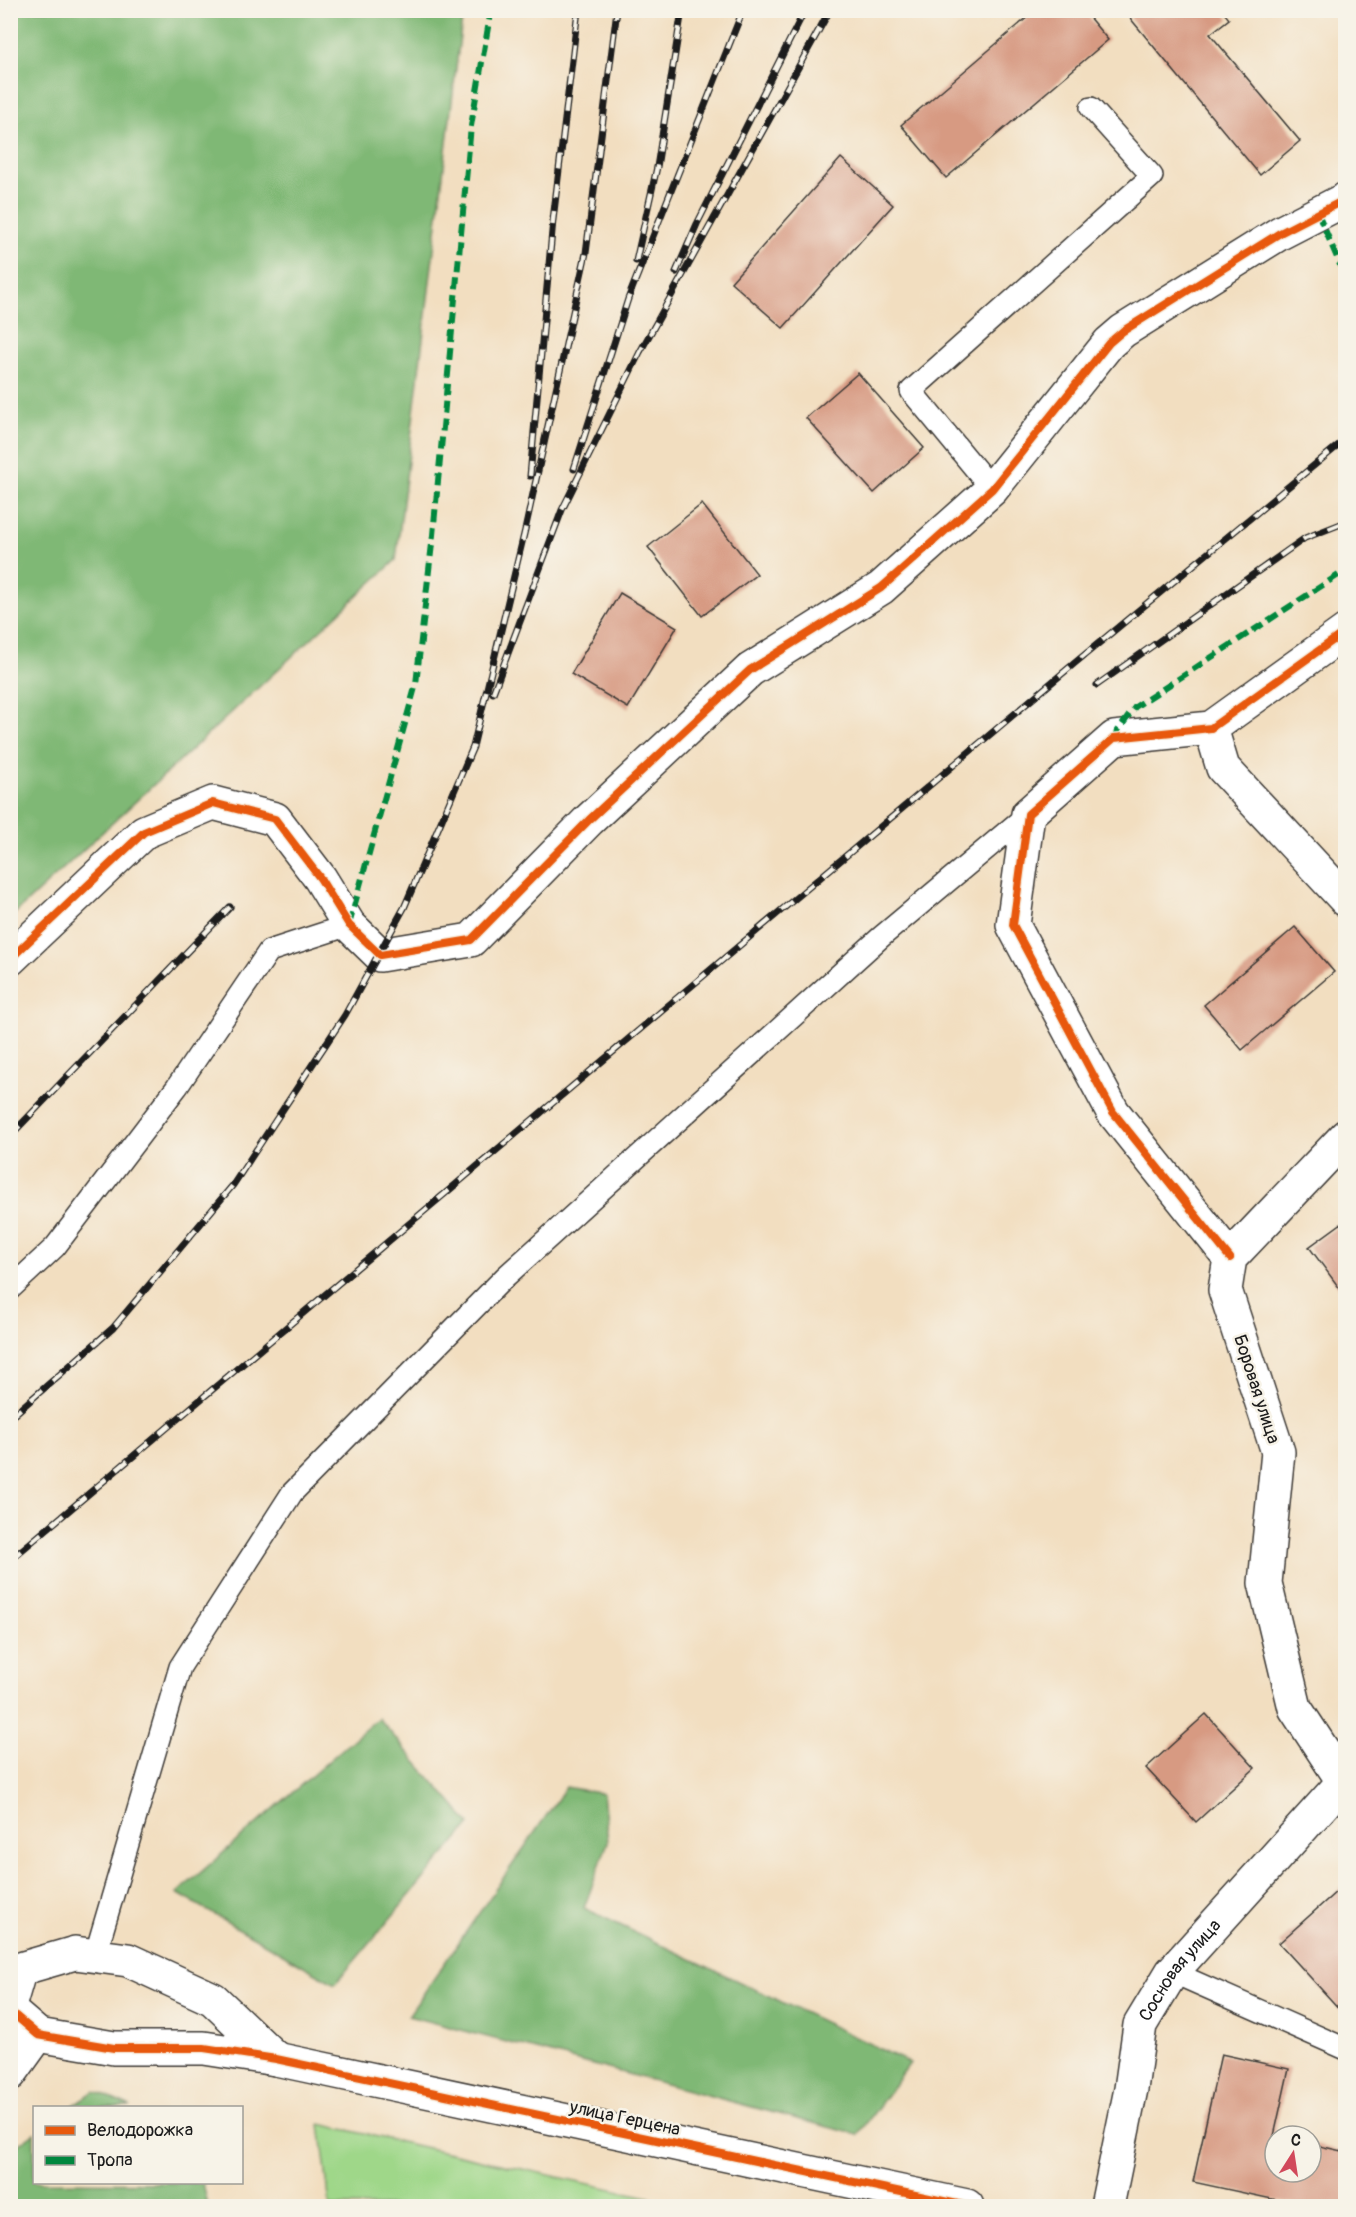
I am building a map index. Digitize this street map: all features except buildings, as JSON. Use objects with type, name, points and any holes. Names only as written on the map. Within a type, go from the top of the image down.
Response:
[{"type":"street","points":[[10,959],[144,832],[213,802],[275,819],[320,878],[349,925],[380,955],[471,940],[589,820],[750,670],[881,588],[992,489],[1109,343],[1123,331],[1280,233],[1346,199]]},
{"type":"street","points":[[1346,631],[1211,728],[1114,738],[1028,814],[1013,925],[1113,1112],[1230,1258],[1346,1136]]},
{"type":"street","points":[[1211,728],[1222,768],[1346,900]]},
{"type":"street","name":"Боровая улица","points":[[1230,1258],[1225,1290],[1278,1452],[1265,1583],[1295,1708],[1344,1780]]},
{"type":"street","name":"Сосновая улица","points":[[1107,2206],[1131,2089],[1140,2025],[1172,1972],[1344,1780]]},
{"type":"street","points":[[10,2003],[20,1969],[75,1953],[128,1960],[213,2000],[276,2059]]},
{"type":"street","points":[[10,2011],[38,2035],[10,2074]]},
{"type":"street","name":"улица Герцена","points":[[38,2035],[114,2048],[204,2048],[276,2059],[967,2206]]},
{"type":"lane","points":[[992,489],[911,391],[1152,176],[1091,108]]},
{"type":"lane","points":[[95,1956],[180,1667],[292,1493],[506,1277],[872,944],[1028,814]]},
{"type":"lane","points":[[10,1289],[63,1238],[177,1087],[269,951],[349,925]]},
{"type":"lane","points":[[1172,1972],[1341,2042]]},
{"type":"green space","points":[[11,10],[463,11],[396,560],[11,917]]},
{"type":"green space","points":[[378,1718],[470,1824],[335,1984],[177,1893]]},
{"type":"green space","points":[[566,1787],[603,1794],[608,1842],[584,1908],[910,2063],[858,2135],[408,2016]]},
{"type":"green space","points":[[94,2091],[129,2106],[72,2106]]},
{"type":"green space","points":[[320,2124],[688,2206],[330,2206]]},
{"type":"green space","points":[[33,2134],[33,2184],[203,2184],[208,2206],[11,2206],[11,2150]]},
{"type":"railway","points":[[530,476],[553,220],[578,10]]},
{"type":"railway","points":[[10,1418],[113,1328],[233,1185],[345,1015],[404,908],[473,747],[525,530],[586,253],[617,10]]},
{"type":"railway","points":[[636,261],[657,167],[682,10]]},
{"type":"railway","points":[[574,469],[628,299],[743,10]]},
{"type":"railway","points":[[676,272],[697,224],[805,10]]},
{"type":"railway","points":[[493,693],[562,510],[640,352],[830,10]]},
{"type":"railway","points":[[10,1560],[1076,662],[1346,439]]},
{"type":"railway","points":[[1097,685],[1305,538],[1346,522]]},
{"type":"railway","points":[[10,1136],[230,907]]},
{"type":"marked path","points":[[349,925],[416,684],[433,535],[471,126],[491,10]]},
{"type":"marked path","points":[[1318,213],[1346,279]]},
{"type":"marked path","points":[[1112,739],[1135,707],[1346,570]]},
{"type":"cycle path","points":[[10,959],[144,832],[213,803],[275,819],[320,878],[349,925],[380,955],[471,940],[589,820],[750,670],[881,588],[992,489],[1109,343],[1123,331],[1280,233],[1346,199]]},
{"type":"cycle path","points":[[1230,1258],[1113,1112],[1013,925],[1028,814],[1114,738],[1211,728],[1346,631]]},
{"type":"cycle path","points":[[10,2011],[38,2035],[114,2048],[204,2048],[276,2059],[967,2206]]}]
